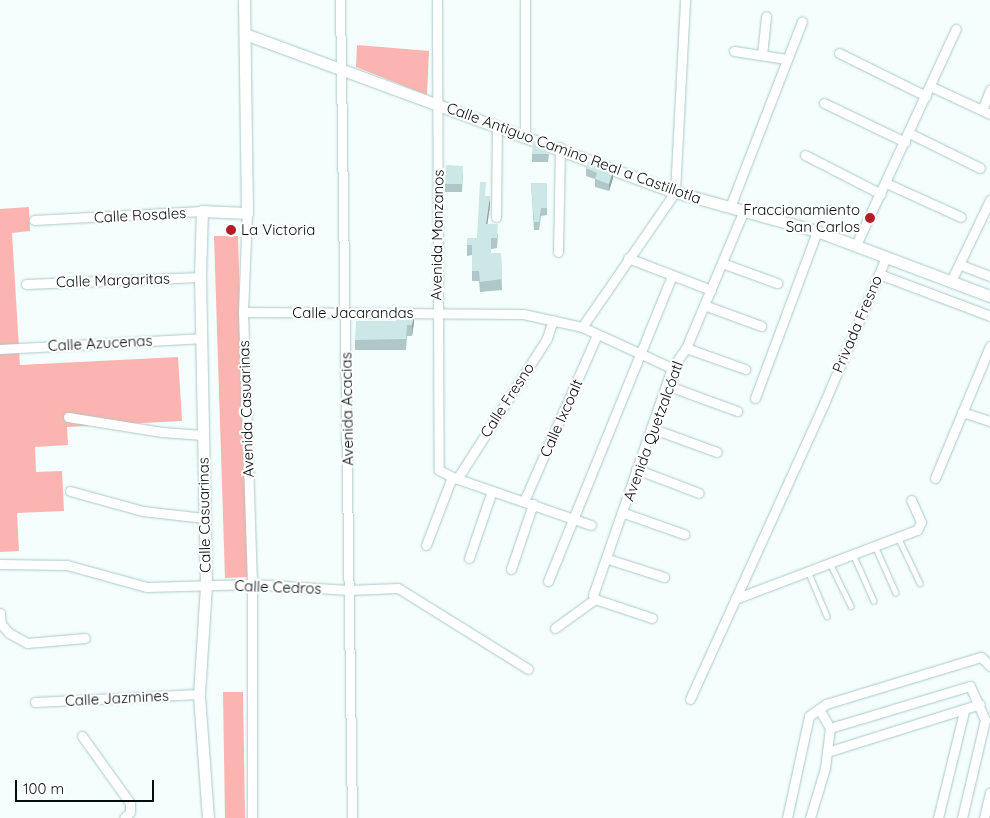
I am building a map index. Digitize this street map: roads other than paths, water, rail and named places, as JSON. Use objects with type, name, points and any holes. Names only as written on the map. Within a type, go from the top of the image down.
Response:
[{"type":"street","name":"Avenida Casuarinas","points":[[244,0],[247,213],[243,312],[252,584],[252,818]]},
{"type":"street","name":"Avenida Acacias","points":[[340,0],[352,818]]},
{"type":"street","name":"Avenida Manzanos","points":[[436,0],[438,104],[436,313],[439,470],[455,478]]},
{"type":"street","points":[[525,0],[525,136]]},
{"type":"street","points":[[582,327],[675,192],[685,0]]},
{"type":"street","points":[[762,55],[766,16]]},
{"type":"street","points":[[730,206],[802,21]]},
{"type":"street","points":[[856,245],[956,30]]},
{"type":"street","name":"Calle Antiguo Camino Real a Castillotla","points":[[245,34],[497,126],[560,147],[675,192],[817,231],[990,296]]},
{"type":"street","points":[[734,51],[786,59]]},
{"type":"street","points":[[839,53],[926,96]]},
{"type":"street","points":[[930,86],[986,112],[990,90]]},
{"type":"street","points":[[824,103],[980,168]]},
{"type":"street","points":[[496,217],[497,126]]},
{"type":"street","points":[[558,252],[560,147]]},
{"type":"street","points":[[804,155],[881,194]]},
{"type":"street","points":[[886,183],[961,217]]},
{"type":"street","points":[[951,281],[961,265],[990,200]]},
{"type":"street","name":"Avenida Quetzalcóatl","points":[[595,599],[593,595],[608,559],[624,513],[636,469],[672,368],[686,348],[744,210]]},
{"type":"street","name":"Calle Rosales","points":[[34,220],[202,211],[247,213]]},
{"type":"street","name":"Calle Casuarinas","points":[[202,211],[200,277],[206,586],[199,694],[208,818]]},
{"type":"street","points":[[755,398],[817,231]]},
{"type":"street","name":"Privada Fresno","points":[[690,699],[829,391],[886,257]]},
{"type":"street","points":[[628,258],[710,290]]},
{"type":"street","points":[[722,263],[777,283]]},
{"type":"street","points":[[961,265],[990,276]]},
{"type":"street","points":[[879,274],[990,316]]},
{"type":"street","points":[[548,581],[672,275]]},
{"type":"street","name":"Calle Margaritas","points":[[26,284],[200,277]]},
{"type":"street","points":[[704,306],[761,326]]},
{"type":"street","name":"Calle Jacarandas","points":[[243,312],[504,313],[553,320],[582,327],[672,368]]},
{"type":"street","name":"Calle Fresno","points":[[426,545],[455,478],[547,338],[553,320]]},
{"type":"street","name":"Calle Ixcoalt","points":[[524,501],[597,335]]},
{"type":"street","name":"Calle Azucenas","points":[[0,349],[201,338]]},
{"type":"street","points":[[935,478],[962,412],[988,356],[990,346]]},
{"type":"street","points":[[686,348],[745,370]]},
{"type":"street","points":[[666,385],[737,411]]},
{"type":"street","points":[[962,412],[990,421]]},
{"type":"street","points":[[68,417],[162,432],[203,435]]},
{"type":"street","points":[[651,428],[717,452]]},
{"type":"street","points":[[636,469],[699,493]]},
{"type":"street","points":[[455,478],[591,525]]},
{"type":"street","points":[[70,491],[143,511],[204,518]]},
{"type":"street","points":[[469,558],[492,491]]},
{"type":"street","points":[[735,599],[921,527],[911,500]]},
{"type":"street","points":[[511,569],[533,504]]},
{"type":"street","points":[[624,513],[684,534]]},
{"type":"street","points":[[608,559],[664,577]]},
{"type":"street","name":"Calle Cedros","points":[[0,564],[67,565],[147,587],[252,584],[349,590],[398,588],[528,669]]},
{"type":"street","points":[[555,628],[595,599],[652,618]]},
{"type":"street","points":[[0,613],[2,624],[8,633],[27,643],[85,638]]},
{"type":"street","points":[[787,818],[806,721],[819,709],[826,704],[982,657],[990,666]]},
{"type":"street","points":[[830,728],[967,686],[972,689],[985,715],[962,818]]},
{"type":"street","name":"Calle Jazmines","points":[[35,702],[199,694]]},
{"type":"street","points":[[827,752],[964,711],[980,704]]},
{"type":"street","points":[[810,818],[826,768],[830,728],[819,709]]},
{"type":"street","points":[[938,818],[964,711]]},
{"type":"street","points":[[82,736],[130,803],[130,812],[124,818]]},
{"type":"street","points":[[984,818],[990,793]]},
{"type":"lane","points":[[898,537],[920,583]]},
{"type":"lane","points":[[875,546],[896,593]]},
{"type":"lane","points":[[853,554],[874,601]]},
{"type":"lane","points":[[830,563],[851,606]]},
{"type":"lane","points":[[808,571],[827,616]]},
{"type":"place","name":"Fraccionamiento San Carlos","points":[[870,218]]},
{"type":"place","name":"La Victoria","points":[[231,230]]}]
